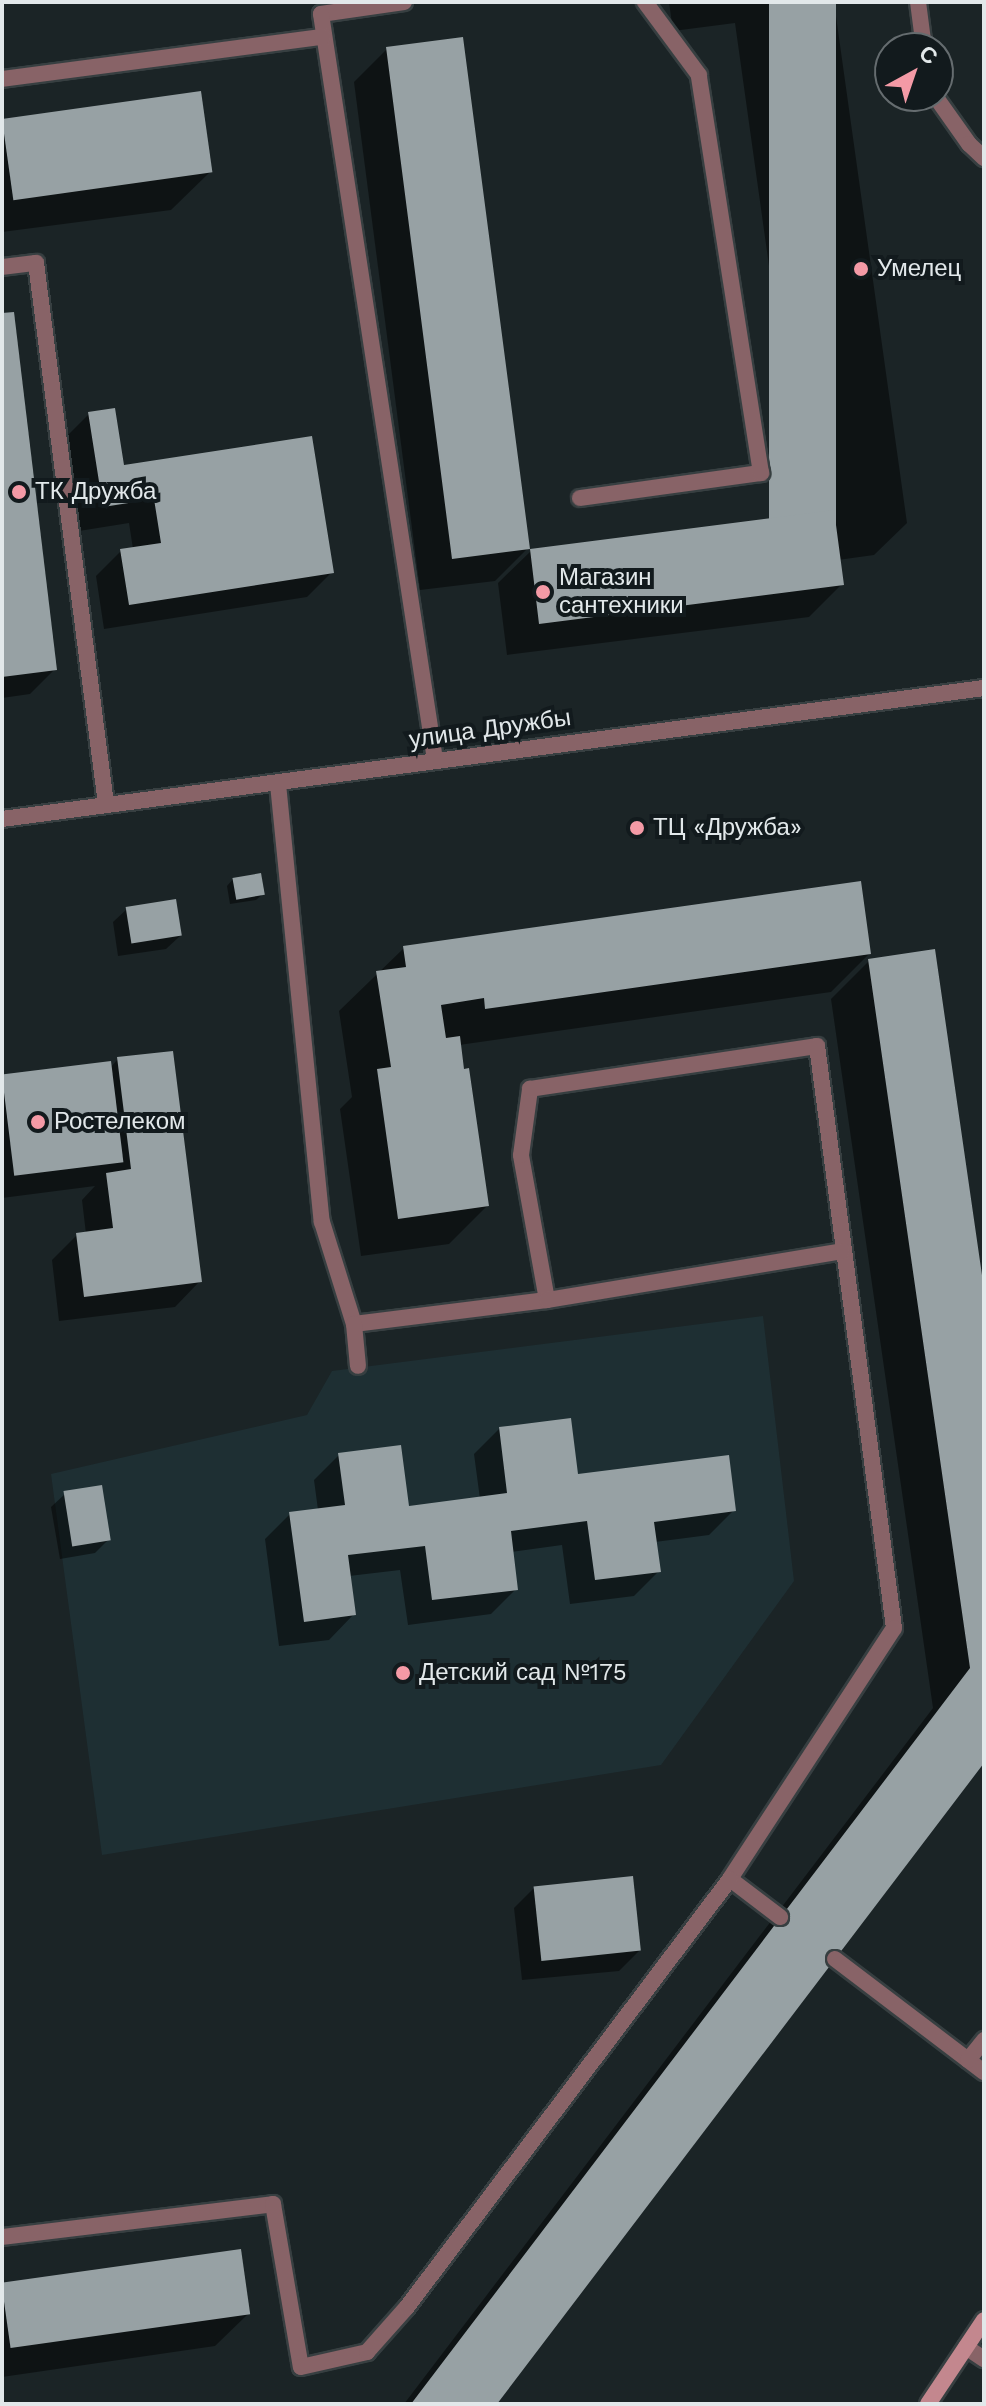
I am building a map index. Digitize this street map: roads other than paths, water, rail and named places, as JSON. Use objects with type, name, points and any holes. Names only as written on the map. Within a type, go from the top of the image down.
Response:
[{"type":"main road","points":[[928,2404],[984,2320]]},
{"type":"street","points":[[404,2],[321,14],[435,760]]},
{"type":"street","points":[[580,498],[761,473],[699,75],[645,2]]},
{"type":"street","points":[[918,2],[922,32]]},
{"type":"street","points":[[2,79],[323,37]]},
{"type":"street","points":[[946,112],[969,144],[984,158]]},
{"type":"street","points":[[2,267],[36,263],[106,804]]},
{"type":"street","name":"улица Дружбы","points":[[2,819],[984,688]]},
{"type":"street","points":[[278,784],[322,1222],[354,1324],[358,1366]]},
{"type":"street","points":[[2,2237],[273,2204],[301,2367],[367,2352],[407,2307],[730,1879],[894,1628],[817,1046],[530,1089],[521,1155],[547,1300]]},
{"type":"street","points":[[354,1324],[547,1300],[842,1251]]},
{"type":"street","points":[[730,1879],[780,1917]]},
{"type":"street","points":[[835,1959],[984,2072]]},
{"type":"street","points":[[968,2060],[984,2040]]},
{"type":"street","points":[[966,2347],[984,2359]]},
{"type":"place","name":"Умелец","points":[[861,269]]},
{"type":"place","name":"ТК Дружба","points":[[19,492]]},
{"type":"place","name":"Магазин сантехники","points":[[543,592]]},
{"type":"place","name":"ТЦ «Дружба»","points":[[637,828]]},
{"type":"place","name":"Ростелеком","points":[[38,1122]]},
{"type":"place","name":"Детский сад №175","points":[[403,1673]]}]
